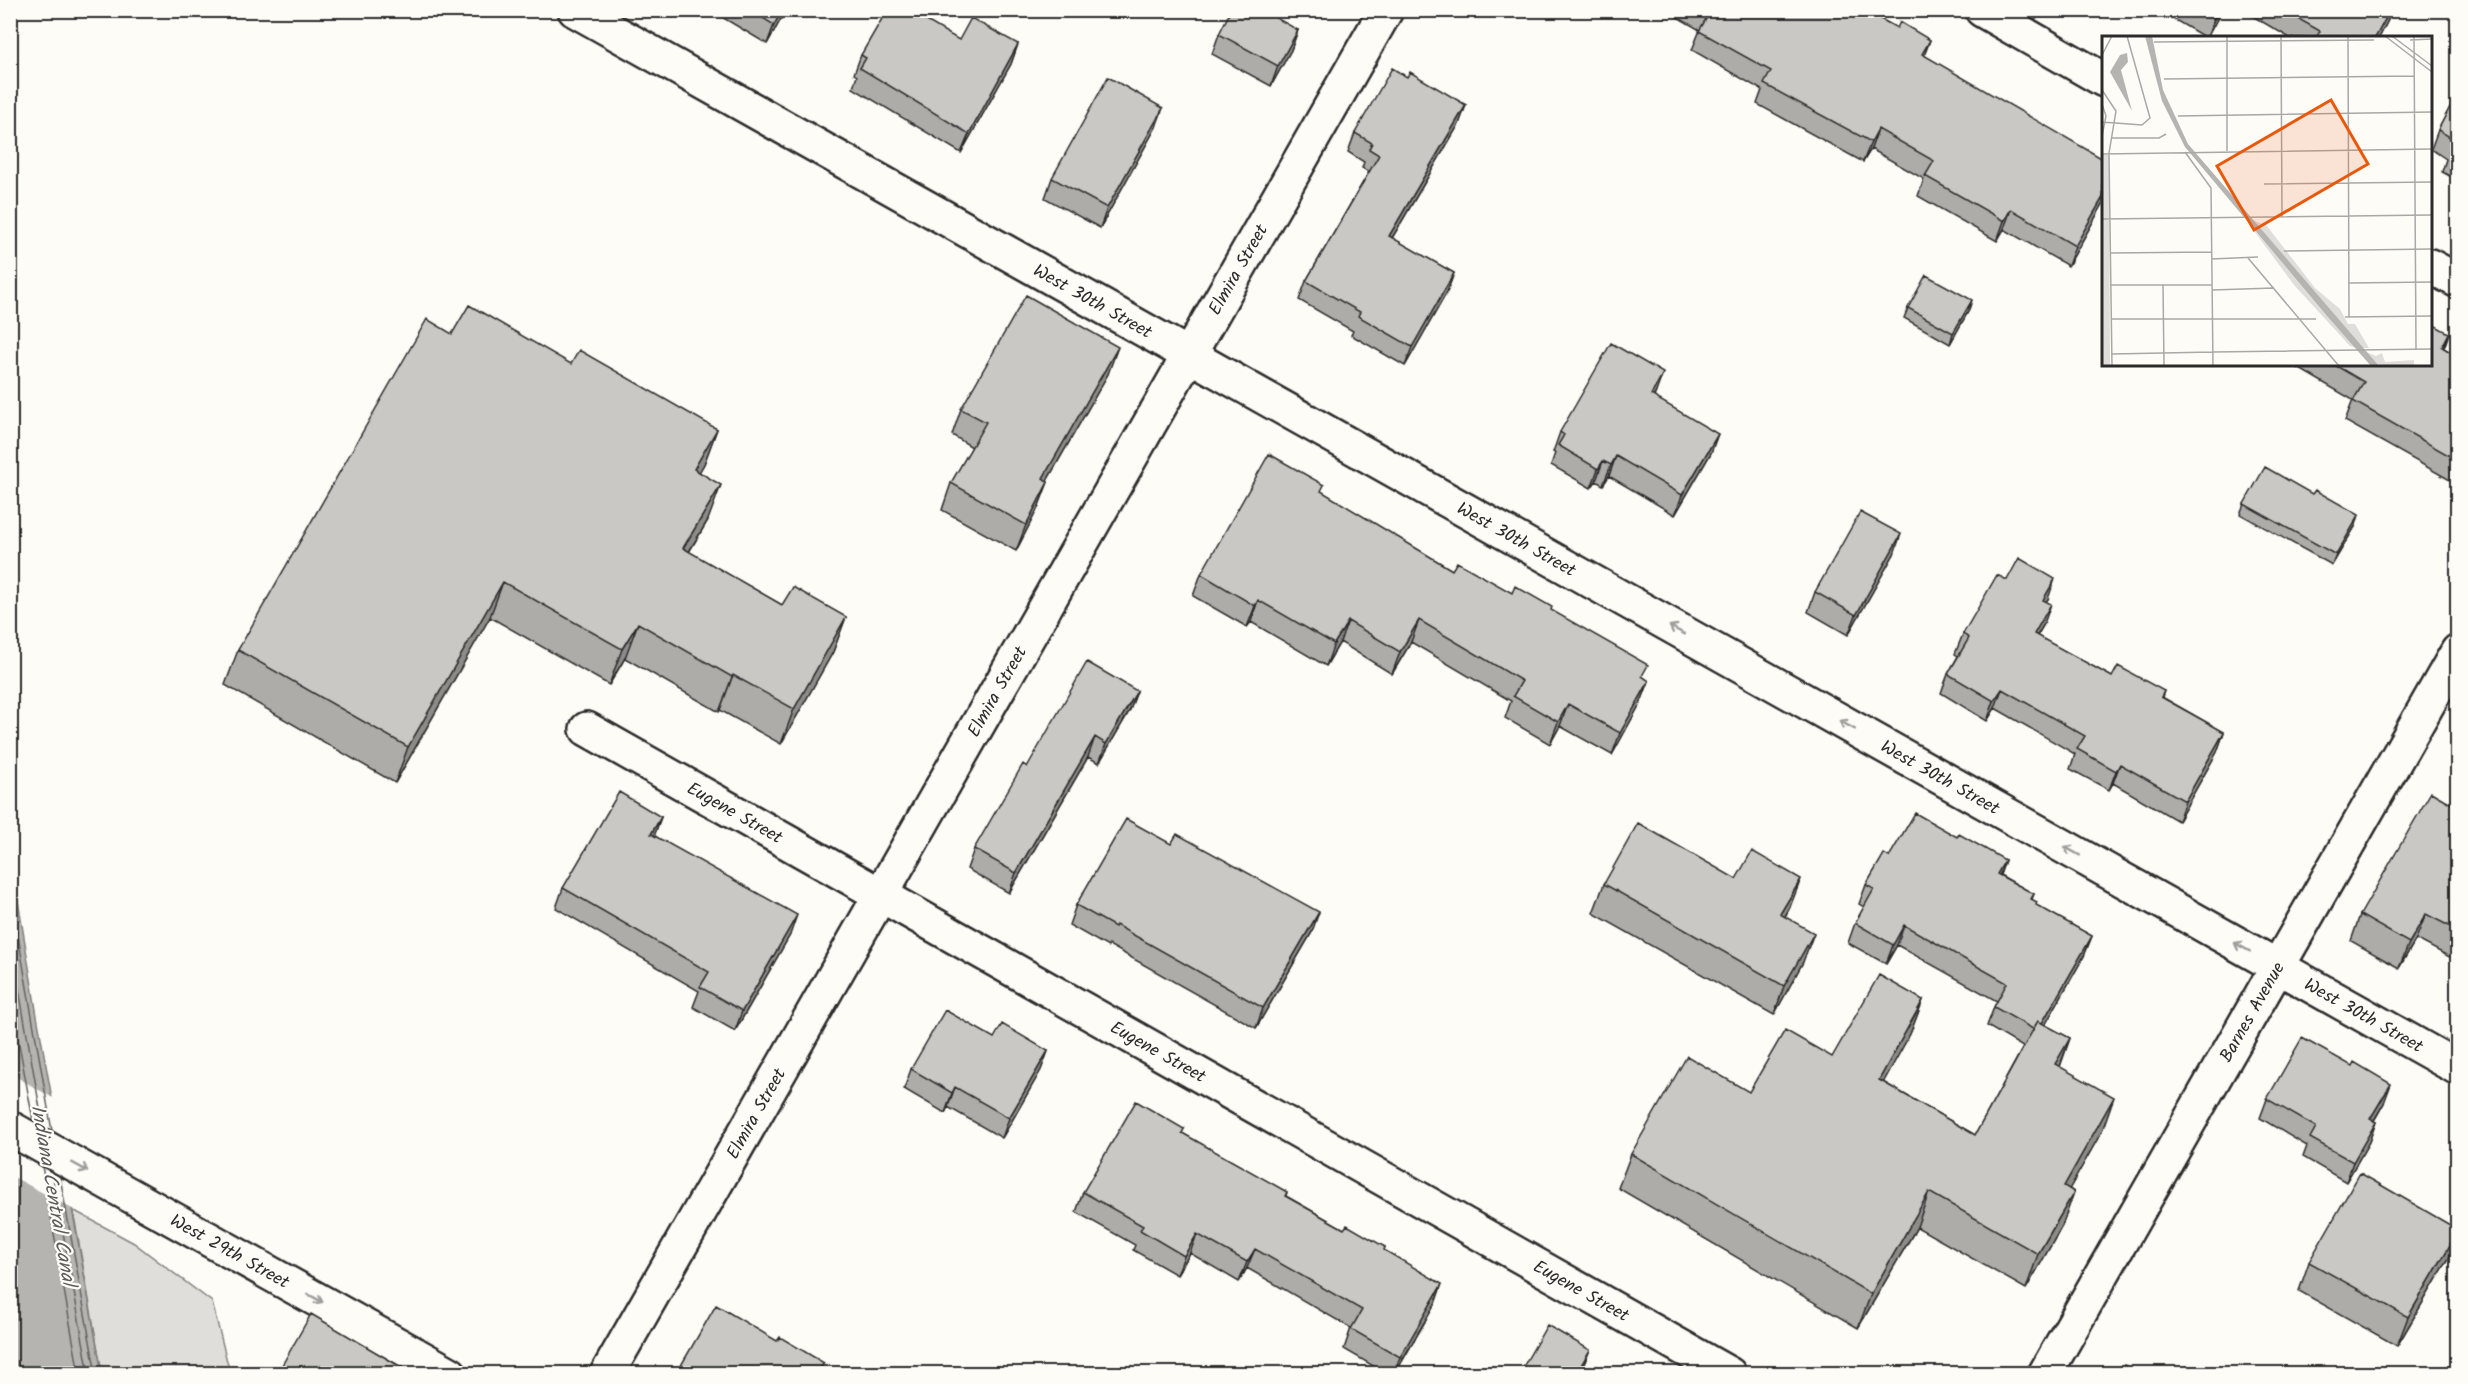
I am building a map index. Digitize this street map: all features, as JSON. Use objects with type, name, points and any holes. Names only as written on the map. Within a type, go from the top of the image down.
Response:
[{"type":"street","name":"West 30th Street","points":[[575,10],[2457,1068]]},
{"type":"street","name":"Elmira Street","points":[[607,1374],[1386,10]]},
{"type":"street","points":[[1982,10],[2102,79]]},
{"type":"street","points":[[2432,267],[2457,281]]},
{"type":"street","name":"Barnes Avenue","points":[[2045,1374],[2457,651]]},
{"type":"street","name":"Eugene Street","points":[[587,729],[1729,1374]]},
{"type":"street","name":"West 29th Street","points":[[10,1128],[450,1374]]},
{"type":"shaded area","points":[[73,1210],[134,1243],[212,1302],[230,1373],[102,1373]]},
{"type":"water","name":"Indiana Central Canal","points":[[10,852],[37,1016],[102,1373],[13,1373],[10,1356]]},
{"type":"pier","points":[[11,1074],[55,1099],[76,1211],[10,1175]]},
{"type":"building","points":[[750,10],[782,10],[774,25]]},
{"type":"building","points":[[887,10],[908,10],[959,40],[971,18],[1018,44],[969,134],[860,68],[866,58],[861,55]]},
{"type":"building","points":[[1231,10],[1262,10],[1298,30],[1278,66],[1219,34]]},
{"type":"building","points":[[1708,10],[1864,10],[1897,28],[1900,22],[1930,40],[1922,54],[2102,158],[2102,199],[2075,246],[2011,209],[2004,221],[1925,176],[1934,161],[1878,129],[1871,142],[1764,84],[1771,71],[1699,31],[1710,12]]},
{"type":"building","points":[[2199,10],[2218,10],[2214,19]]},
{"type":"building","points":[[2283,10],[2390,10],[2376,36],[2317,36],[2320,31]]},
{"type":"building","points":[[1392,68],[1407,77],[1410,72],[1466,105],[1389,236],[1454,273],[1412,347],[1358,316],[1360,312],[1306,281],[1379,155],[1369,149],[1372,143],[1355,133]]},
{"type":"building","points":[[1108,77],[1163,108],[1107,208],[1052,178]]},
{"type":"building","points":[[2457,94],[2457,157],[2449,152],[2455,140],[2438,130]]},
{"type":"building","points":[[1926,275],[1972,300],[1953,333],[1908,308]]},
{"type":"building","points":[[1026,295],[1118,347],[1043,478],[1048,482],[1026,525],[951,483],[986,422],[961,409]]},
{"type":"building","points":[[469,305],[571,364],[579,350],[717,429],[694,469],[721,485],[683,548],[782,605],[793,587],[846,617],[794,709],[733,675],[732,677],[638,623],[622,649],[503,582],[408,747],[238,650],[427,319],[452,334]]},
{"type":"building","points":[[2432,324],[2449,333],[2442,347],[2457,356],[2457,460],[2353,401],[2364,382],[2336,366],[2432,366]]},
{"type":"building","points":[[1611,343],[1663,373],[1651,395],[1718,434],[1682,495],[1616,456],[1611,465],[1603,461],[1598,469],[1558,445],[1564,435],[1560,432]]},
{"type":"building","points":[[1269,454],[1324,485],[1321,491],[1452,570],[1457,562],[1512,593],[1515,586],[1552,607],[1551,610],[1648,665],[1642,676],[1649,681],[1620,733],[1568,704],[1558,722],[1513,696],[1522,681],[1419,620],[1400,652],[1348,621],[1334,644],[1258,600],[1255,606],[1201,574]]},
{"type":"building","points":[[2265,467],[2312,494],[2315,490],[2359,515],[2336,555],[2244,504]]},
{"type":"building","points":[[1860,512],[1901,534],[1856,615],[1815,592]]},
{"type":"building","points":[[2019,558],[2055,579],[2043,600],[2051,604],[2034,634],[2112,677],[2118,666],[2164,691],[2161,697],[2224,732],[2185,801],[2120,764],[2116,771],[2077,749],[2085,736],[2002,689],[1994,701],[1948,674],[1969,638],[1963,634],[1997,575],[2007,580]]},
{"type":"building","points":[[1087,662],[1137,691],[1106,744],[1095,737],[1016,873],[974,849],[1023,764],[1027,767]]},
{"type":"building","points":[[619,792],[661,817],[651,834],[797,915],[742,1011],[700,987],[709,972],[563,888]]},
{"type":"building","points":[[2431,792],[2457,807],[2457,930],[2426,914],[2409,943],[2360,915]]},
{"type":"building","points":[[1915,813],[1957,837],[1959,834],[2005,860],[1997,874],[2034,894],[2031,899],[2037,902],[2036,905],[2092,936],[2042,1023],[2038,1021],[2033,1029],[1994,1007],[2007,983],[1904,925],[1893,945],[1855,923],[1874,889],[1866,885],[1884,854],[1889,857]]},
{"type":"building","points":[[1126,819],[1171,844],[1177,834],[1319,912],[1263,1008],[1076,905]]},
{"type":"building","points":[[1638,823],[1736,879],[1752,851],[1801,879],[1780,914],[1814,933],[1784,986],[1604,884]]},
{"type":"building","points":[[1879,975],[1923,1000],[1879,1080],[1975,1135],[2038,1021],[2070,1038],[2055,1064],[2114,1097],[2064,1186],[2074,1192],[2038,1254],[1929,1192],[1871,1294],[1631,1154],[1687,1056],[1749,1092],[1785,1030],[1832,1057]]},
{"type":"building","points":[[945,1010],[994,1038],[1002,1024],[1048,1051],[1009,1118],[955,1087],[952,1093],[911,1069]]},
{"type":"building","points":[[2302,1038],[2352,1066],[2354,1062],[2391,1084],[2370,1119],[2376,1122],[2353,1162],[2310,1138],[2316,1127],[2267,1099]]},
{"type":"building","points":[[1136,1101],[1184,1129],[1182,1133],[1287,1192],[1285,1196],[1344,1229],[1347,1225],[1442,1284],[1400,1357],[1351,1329],[1362,1310],[1255,1249],[1247,1262],[1197,1234],[1184,1256],[1140,1230],[1143,1226],[1083,1192]]},
{"type":"building","points":[[2360,1173],[2457,1229],[2457,1233],[2408,1317],[2309,1262]]},
{"type":"building","points":[[716,1305],[777,1341],[780,1337],[824,1363],[817,1374],[676,1374]]},
{"type":"building","points":[[311,1314],[413,1374],[277,1374]]},
{"type":"building","points":[[1547,1325],[1590,1350],[1576,1374],[1519,1374]]},
{"type":"building","points":[[2124,1365],[2138,1374],[2119,1374]]}]
